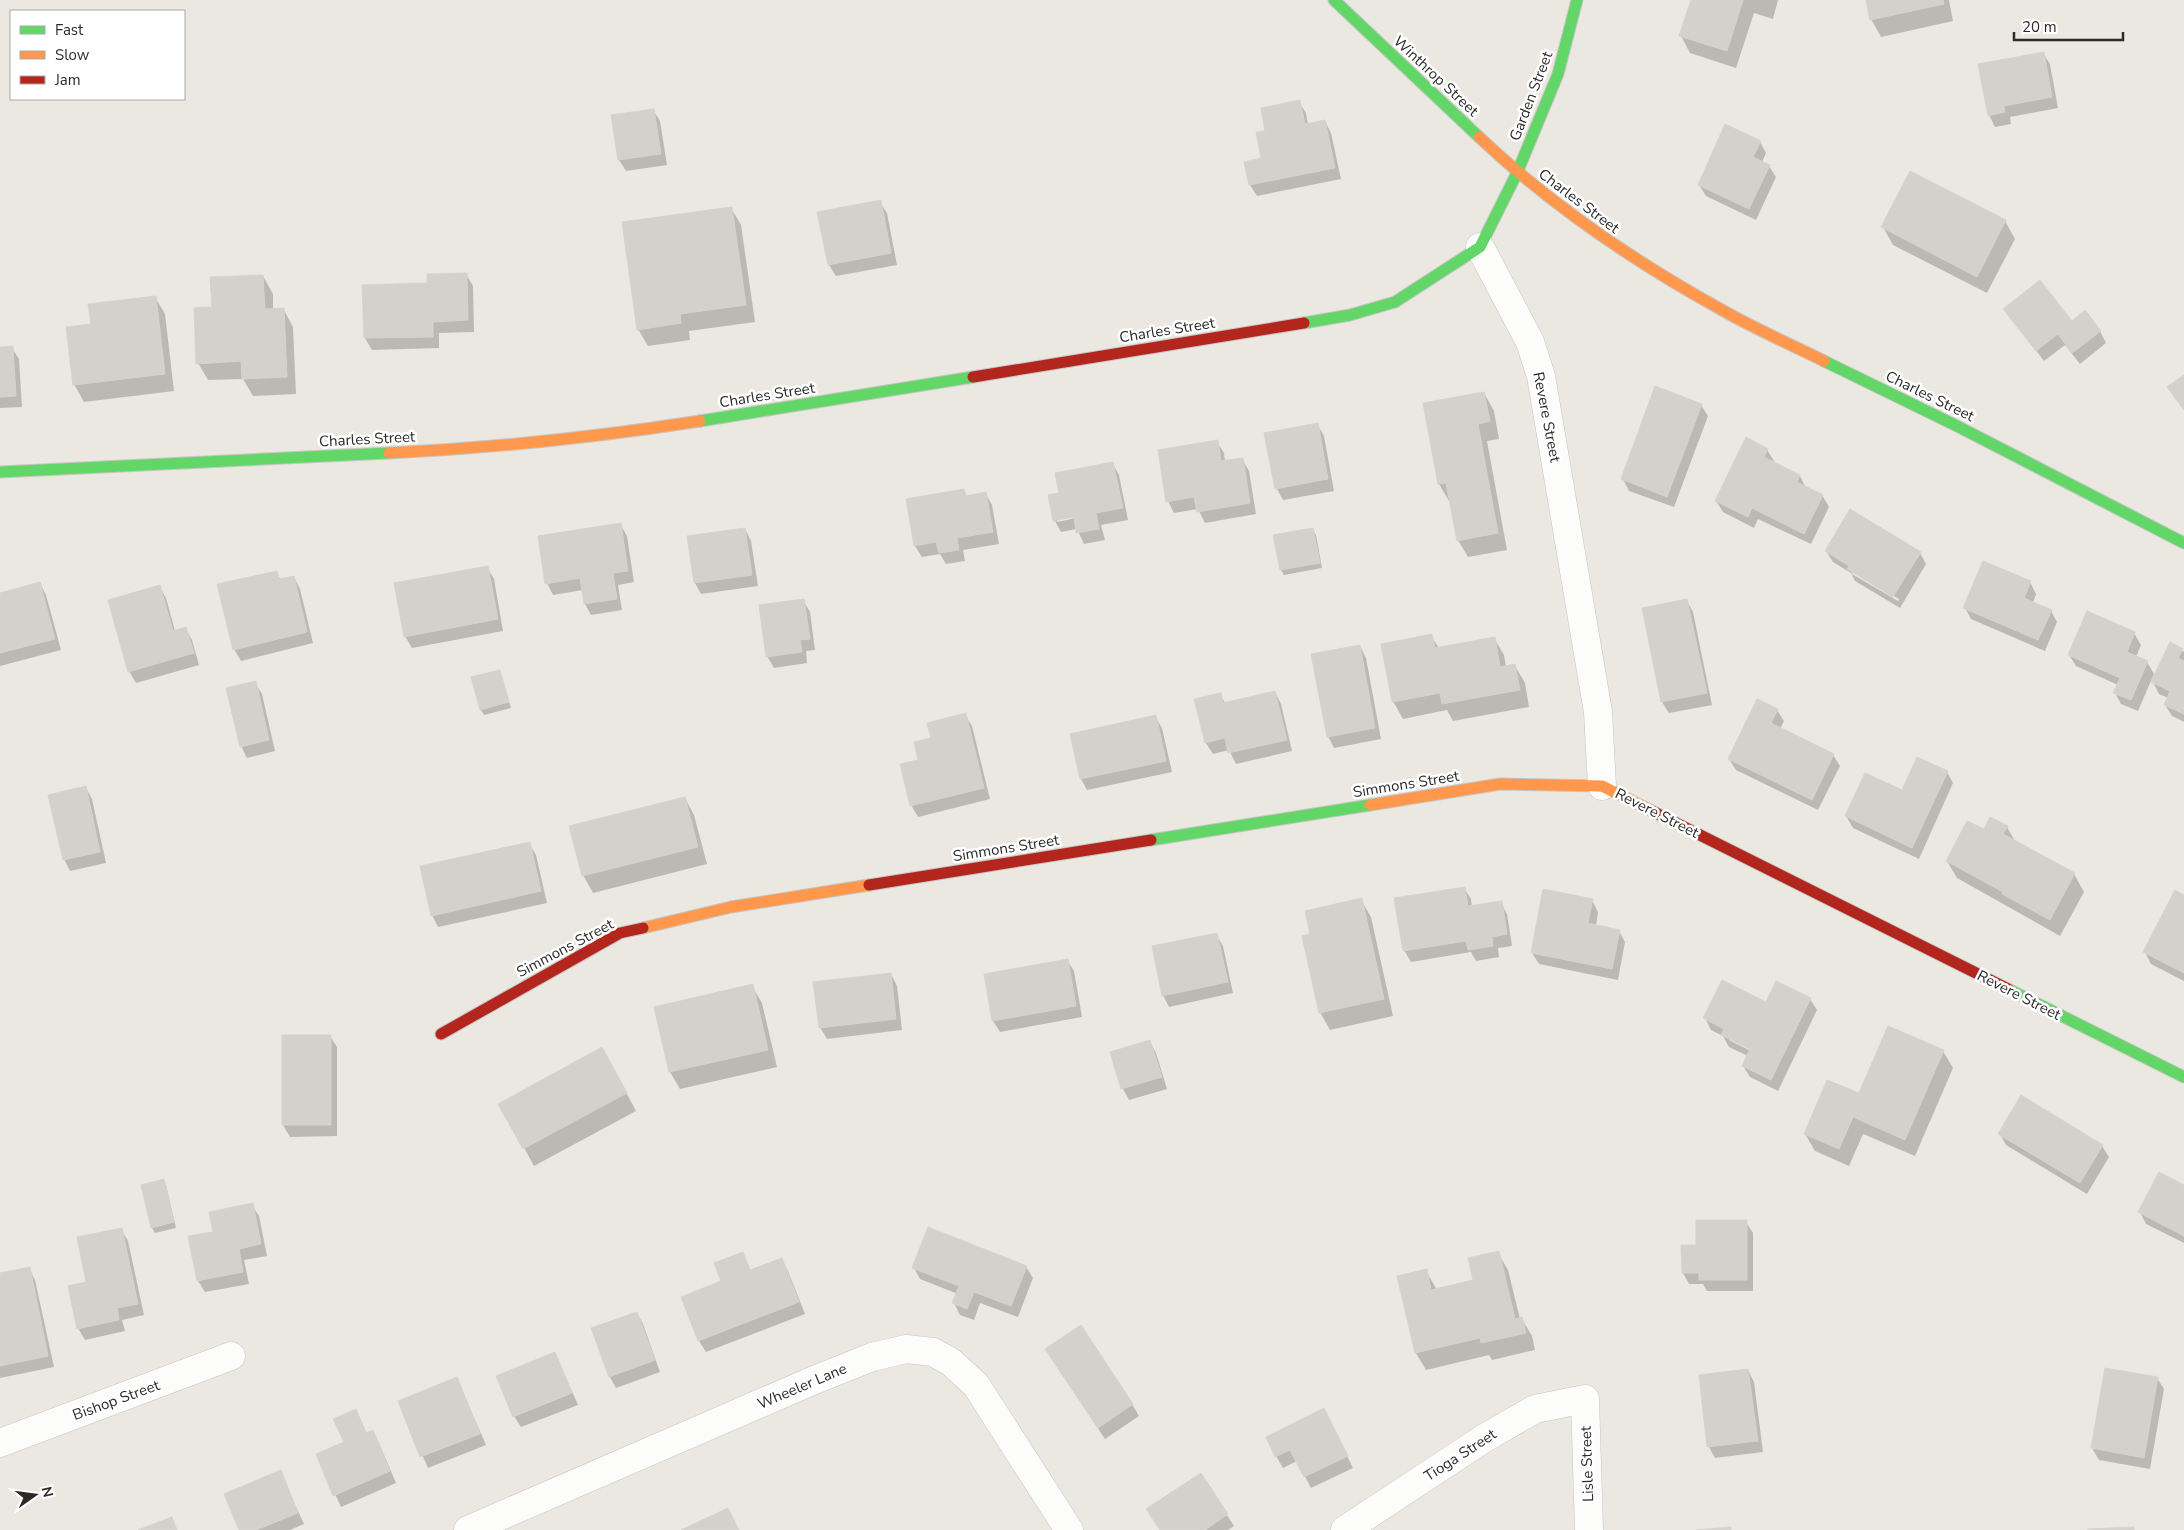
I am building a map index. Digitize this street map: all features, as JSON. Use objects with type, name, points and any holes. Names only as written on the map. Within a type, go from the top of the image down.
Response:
[{"type":"street","name":"Winthrop Street","points":[[1334,0],[1517,173]]},
{"type":"street","name":"Garden Street","points":[[1517,173],[1558,74],[1577,0]]},
{"type":"street","name":"Charles Street","points":[[0,472],[439,451],[630,432],[1350,315],[1394,302],[1480,247],[1517,173],[1623,252],[1723,311],[1959,427],[2184,543]]},
{"type":"street","name":"Revere Street","points":[[1480,247],[1530,342],[1541,376],[1598,712],[1602,786],[2184,1078]]},
{"type":"street","name":"Simmons Street","points":[[441,1034],[620,934],[731,907],[1500,784],[1602,786]]},
{"type":"street","name":"Wheeler Lane","points":[[468,1530],[812,1381],[872,1357],[906,1349],[933,1352],[951,1362],[976,1385],[1070,1530]]},
{"type":"street","name":"Bishop Street","points":[[0,1443],[231,1356]]},
{"type":"street","name":"Tioga Street","points":[[1345,1530],[1483,1439],[1535,1410],[1584,1399]]},
{"type":"street","name":"Lisle Street","points":[[1584,1399],[1589,1530]]},
{"type":"building","points":[[1691,0],[1743,0],[1727,51],[1679,36]]},
{"type":"building","points":[[1866,0],[1943,0],[1944,4],[1870,20]]},
{"type":"building","points":[[2044,52],[2052,97],[2004,106],[2005,112],[1988,116],[1978,64]]},
{"type":"building","points":[[1300,100],[1305,124],[1325,120],[1335,168],[1249,185],[1244,162],[1261,158],[1256,132],[1265,131],[1261,108]]},
{"type":"building","points":[[654,109],[661,154],[618,160],[611,115]]},
{"type":"building","points":[[1725,124],[1761,141],[1753,157],[1770,165],[1749,209],[1698,185]]},
{"type":"building","points":[[1910,171],[2006,220],[1977,277],[1881,227]]},
{"type":"building","points":[[881,200],[891,253],[828,265],[817,212]]},
{"type":"building","points":[[732,207],[746,305],[680,314],[681,323],[637,330],[622,222]]},
{"type":"building","points":[[467,273],[468,320],[433,322],[433,337],[364,338],[362,285],[427,283],[427,274]]},
{"type":"building","points":[[263,275],[265,309],[284,308],[287,377],[242,379],[241,361],[196,364],[194,308],[212,307],[210,277]]},
{"type":"building","points":[[2040,280],[2072,321],[2085,310],[2101,331],[2072,353],[2058,334],[2036,351],[2003,309]]},
{"type":"building","points":[[156,296],[165,374],[73,385],[66,327],[91,324],[88,304]]},
{"type":"building","points":[[13,346],[16,396],[0,397],[0,347]]},
{"type":"building","points":[[2184,375],[2184,410],[2167,387]]},
{"type":"building","points":[[1655,386],[1702,404],[1667,497],[1621,479]]},
{"type":"building","points":[[1484,392],[1490,421],[1478,424],[1498,533],[1457,541],[1446,483],[1438,484],[1423,403]]},
{"type":"building","points":[[1318,423],[1328,479],[1275,489],[1264,433]]},
{"type":"building","points":[[1746,437],[1768,449],[1764,457],[1800,475],[1797,482],[1823,495],[1804,534],[1752,508],[1748,517],[1715,501]]},
{"type":"building","points":[[1218,440],[1221,461],[1243,458],[1250,503],[1197,512],[1194,497],[1166,502],[1158,450]]},
{"type":"building","points":[[1113,462],[1123,508],[1096,513],[1099,529],[1076,533],[1074,517],[1053,521],[1048,495],[1059,493],[1055,473]]},
{"type":"building","points":[[964,489],[966,496],[986,492],[993,532],[957,538],[959,550],[939,553],[936,542],[914,546],[906,499]]},
{"type":"building","points":[[1850,509],[1921,552],[1893,597],[1847,569],[1849,566],[1825,551]]},
{"type":"building","points":[[621,523],[628,571],[613,573],[617,599],[584,604],[580,578],[545,584],[538,536]]},
{"type":"building","points":[[745,528],[752,575],[694,583],[687,536]]},
{"type":"building","points":[[1313,528],[1320,563],[1280,570],[1273,535]]},
{"type":"building","points":[[1983,561],[2031,581],[2024,598],[2052,610],[2038,640],[1963,608]]},
{"type":"building","points":[[488,566],[498,619],[404,637],[394,583]]},
{"type":"building","points":[[277,571],[279,579],[294,576],[307,632],[233,650],[217,584]]},
{"type":"building","points":[[40,582],[55,639],[0,653],[0,593]]},
{"type":"building","points":[[160,585],[173,631],[186,627],[194,653],[128,672],[108,600]]},
{"type":"building","points":[[804,599],[810,639],[800,640],[802,652],[766,657],[759,605]]},
{"type":"building","points":[[1687,599],[1707,693],[1661,702],[1642,608]]},
{"type":"building","points":[[2087,611],[2135,632],[2127,652],[2148,661],[2131,700],[2113,693],[2120,678],[2068,655]]},
{"type":"building","points":[[1432,634],[1435,648],[1495,637],[1500,667],[1515,664],[1520,690],[1442,704],[1440,693],[1392,702],[1381,644]]},
{"type":"building","points":[[2170,642],[2183,649],[2178,658],[2184,661],[2184,714],[2164,705],[2170,691],[2151,682]]},
{"type":"building","points":[[1360,645],[1375,728],[1327,737],[1311,654]]},
{"type":"building","points":[[500,670],[509,702],[480,710],[471,677]]},
{"type":"building","points":[[256,681],[269,740],[240,747],[226,688]]},
{"type":"building","points":[[1275,691],[1287,740],[1228,753],[1225,738],[1205,743],[1194,699],[1221,693],[1223,703]]},
{"type":"building","points":[[1757,699],[1778,709],[1771,723],[1834,754],[1812,800],[1728,759]]},
{"type":"building","points":[[966,713],[984,788],[910,806],[900,764],[918,760],[914,742],[931,738],[927,723]]},
{"type":"building","points":[[1156,715],[1166,761],[1080,779],[1070,734]]},
{"type":"building","points":[[1917,757],[1948,771],[1912,848],[1845,816],[1865,773],[1902,790]]},
{"type":"building","points":[[86,786],[100,852],[63,860],[48,795]]},
{"type":"building","points":[[685,797],[698,847],[582,876],[569,826]]},
{"type":"building","points":[[1990,817],[2008,826],[2003,834],[2075,873],[2050,920],[1946,861],[1967,821],[1984,829]]},
{"type":"building","points":[[530,842],[541,891],[431,916],[420,866]]},
{"type":"building","points":[[1465,887],[1468,906],[1502,901],[1507,934],[1492,937],[1493,946],[1468,950],[1466,941],[1403,951],[1394,898]]},
{"type":"building","points":[[1543,889],[1593,899],[1588,923],[1620,930],[1612,969],[1531,953]]},
{"type":"building","points":[[2175,890],[2184,895],[2184,973],[2143,952]]},
{"type":"building","points":[[1362,898],[1384,999],[1319,1013],[1302,936],[1310,934],[1305,911]]},
{"type":"building","points":[[1217,933],[1228,982],[1162,996],[1152,946]]},
{"type":"building","points":[[1068,959],[1076,1006],[992,1021],[984,974]]},
{"type":"building","points":[[891,973],[896,1019],[819,1028],[813,982]]},
{"type":"building","points":[[1722,980],[1766,1002],[1776,981],[1811,998],[1771,1080],[1742,1066],[1750,1049],[1721,1035],[1724,1029],[1703,1018]]},
{"type":"building","points":[[753,984],[768,1050],[669,1072],[654,1007]]},
{"type":"building","points":[[1888,1026],[1944,1050],[1905,1140],[1853,1117],[1839,1149],[1804,1134],[1827,1080],[1859,1093]]},
{"type":"building","points":[[282,1035],[331,1035],[331,1125],[282,1125]]},
{"type":"building","points":[[1150,1040],[1162,1077],[1121,1089],[1110,1052]]},
{"type":"building","points":[[602,1047],[627,1093],[523,1149],[498,1104]]},
{"type":"building","points":[[2021,1095],[2103,1145],[2080,1183],[1998,1134]]},
{"type":"building","points":[[2159,1172],[2184,1185],[2184,1236],[2138,1212]]},
{"type":"building","points":[[164,1179],[174,1222],[151,1228],[141,1185]]},
{"type":"building","points":[[253,1203],[261,1244],[239,1249],[243,1272],[197,1281],[188,1236],[213,1232],[209,1212]]},
{"type":"building","points":[[1696,1220],[1747,1220],[1747,1280],[1699,1280],[1699,1273],[1682,1273],[1681,1245],[1696,1245]]},
{"type":"building","points":[[928,1227],[1027,1266],[1011,1306],[974,1292],[967,1309],[952,1303],[959,1286],[912,1268]]},
{"type":"building","points":[[122,1228],[138,1304],[117,1308],[119,1320],[77,1329],[68,1286],[86,1282],[77,1237]]},
{"type":"building","points":[[1499,1251],[1515,1319],[1522,1317],[1526,1333],[1481,1343],[1480,1338],[1415,1353],[1397,1276],[1427,1269],[1431,1290],[1473,1280],[1468,1258]]},
{"type":"building","points":[[743,1252],[750,1270],[782,1258],[799,1302],[698,1341],[681,1297],[721,1281],[714,1263]]},
{"type":"building","points":[[30,1267],[48,1356],[0,1366],[0,1273]]},
{"type":"building","points":[[637,1312],[655,1360],[609,1377],[591,1328]]},
{"type":"building","points":[[1081,1325],[1133,1404],[1098,1428],[1045,1349]]},
{"type":"building","points":[[555,1352],[572,1393],[513,1417],[496,1376]]},
{"type":"building","points":[[2105,1368],[2158,1377],[2144,1458],[2091,1448]]},
{"type":"building","points":[[1748,1369],[1758,1441],[1707,1447],[1699,1375]]},
{"type":"building","points":[[457,1377],[480,1434],[420,1457],[398,1401]]},
{"type":"building","points":[[1324,1408],[1348,1456],[1304,1477],[1290,1450],[1275,1457],[1266,1437]]},
{"type":"building","points":[[356,1409],[366,1433],[373,1430],[390,1471],[333,1496],[316,1454],[344,1442],[333,1419]]},
{"type":"building","points":[[281,1470],[298,1513],[256,1530],[239,1530],[224,1494]]},
{"type":"building","points":[[1201,1473],[1228,1514],[1205,1530],[1160,1530],[1146,1509]]},
{"type":"building","points":[[728,1508],[739,1530],[681,1530]]},
{"type":"building","points":[[172,1517],[177,1530],[138,1530]]},
{"type":"building","points":[[1731,1527],[1731,1530],[1696,1530]]},
{"type":"building","points":[[2134,1527],[2134,1530],[2088,1530],[2088,1529]]},
{"type":"traffic: fast","points":[[1334,0],[1479,137]]},
{"type":"traffic: fast","points":[[1304,323],[1350,315],[1395,302],[1480,247],[1517,173],[1558,74],[1577,0]]},
{"type":"traffic: fast","points":[[1824,361],[1959,427],[2184,543]]},
{"type":"traffic: fast","points":[[700,421],[973,377]]},
{"type":"traffic: fast","points":[[0,472],[389,453]]},
{"type":"traffic: fast","points":[[1151,840],[1370,805]]},
{"type":"traffic: fast","points":[[2008,989],[2184,1077]]},
{"type":"traffic: slow","points":[[1479,137],[1565,209],[1626,252],[1734,317],[1824,361]]},
{"type":"traffic: slow","points":[[389,453],[545,441],[700,421]]},
{"type":"traffic: slow","points":[[1370,805],[1500,784],[1602,786],[1654,812]]},
{"type":"traffic: slow","points":[[643,928],[731,907],[869,885]]},
{"type":"traffic: jam","points":[[973,377],[1304,323]]},
{"type":"traffic: jam","points":[[1654,812],[2008,989]]},
{"type":"traffic: jam","points":[[869,885],[1151,840]]},
{"type":"traffic: jam","points":[[441,1034],[620,933],[643,928]]}]
